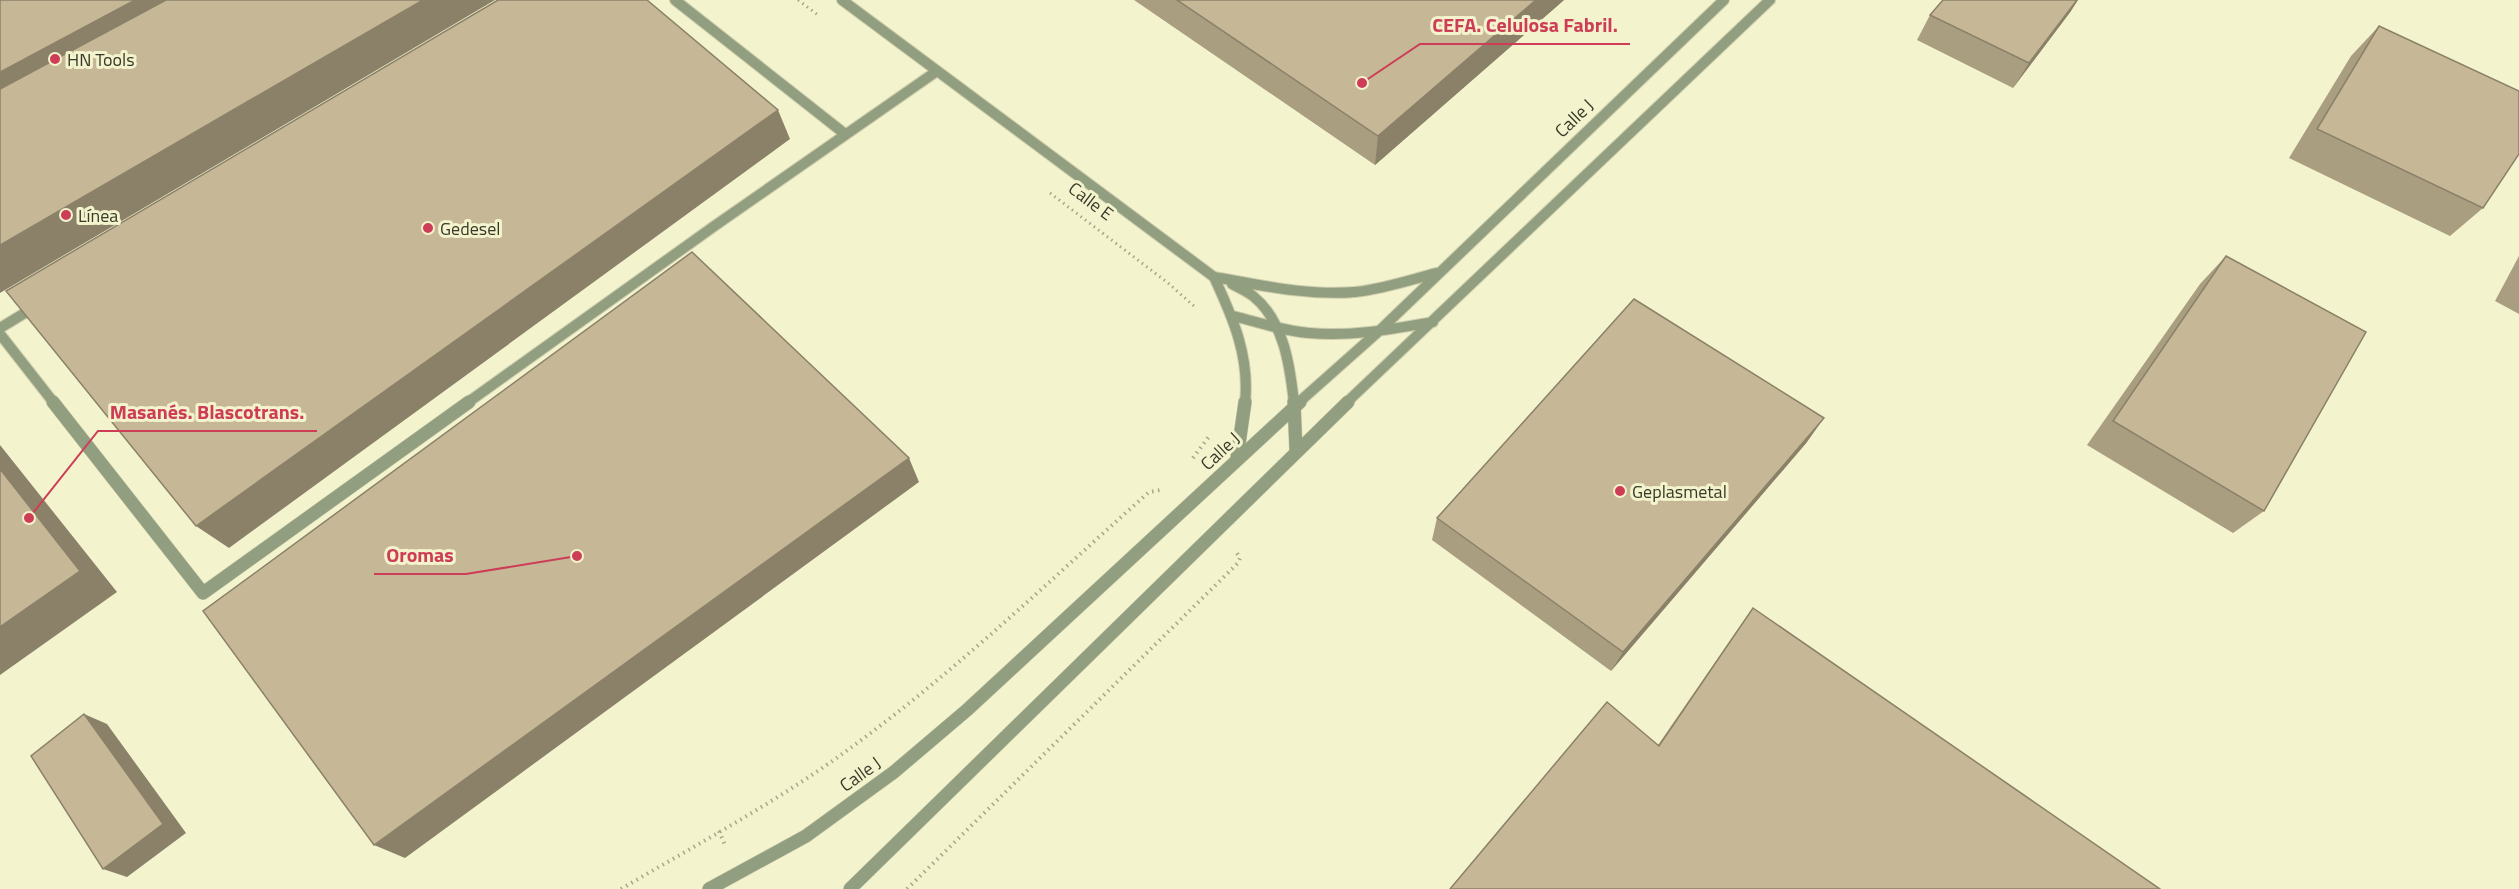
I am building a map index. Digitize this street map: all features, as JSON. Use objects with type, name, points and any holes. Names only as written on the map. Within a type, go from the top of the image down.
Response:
[{"type":"street","points":[[675,0],[845,134]]},
{"type":"street","name":"Calle E","points":[[842,0],[1214,278],[1233,316],[1243,350],[1246,375],[1237,458]]},
{"type":"street","name":"Calle J","points":[[709,889],[806,836],[894,772],[976,702],[1237,458],[1379,331],[1724,0]]},
{"type":"street","points":[[850,889],[1296,451],[1770,0]]},
{"type":"street","points":[[0,334],[203,593],[845,134],[937,71]]},
{"type":"street","name":"Calle E","points":[[1214,278],[1323,293],[1357,292],[1438,272]]},
{"type":"street","points":[[1214,278],[1236,286],[1259,300],[1276,327],[1285,351],[1294,408],[1296,451]]},
{"type":"street","points":[[0,328],[51,297]]},
{"type":"street","points":[[1233,316],[1308,333],[1337,334],[1379,331],[1433,322]]},
{"type":"path","points":[[798,0],[827,22]]},
{"type":"path","name":"Calle E","points":[[1048,191],[1168,283],[1202,314]]},
{"type":"path","points":[[1190,463],[1209,437],[1212,429]]},
{"type":"path","name":"Calle J","points":[[621,889],[750,813],[837,758],[941,676],[1149,492],[1164,490]]},
{"type":"building","points":[[0,0],[135,0],[0,72]]},
{"type":"building","name":"Línea","points":[[166,0],[423,0],[0,245],[0,89]]},
{"type":"building","name":"Gedesel","points":[[498,0],[647,0],[778,110],[196,526],[6,291]]},
{"type":"building","points":[[1177,0],[1536,0],[1378,136]]},
{"type":"building","points":[[1943,0],[2077,0],[2029,63],[1930,15]]},
{"type":"building","points":[[2379,26],[2519,91],[2519,154],[2483,208],[2317,129]]},
{"type":"building","points":[[692,252],[909,458],[374,845],[203,611]]},
{"type":"building","points":[[2226,256],[2366,332],[2264,511],[2113,421]]},
{"type":"building","name":"Geplasmetal","points":[[1634,299],[1824,418],[1623,652],[1437,518]]},
{"type":"building","points":[[0,469],[80,571],[0,627]]},
{"type":"building","points":[[1753,608],[2160,889],[1450,889],[1607,702],[1659,746]]},
{"type":"building","points":[[84,714],[163,824],[103,869],[31,756]]},
{"type":"place","name":"HN Tools","points":[[55,59]]},
{"type":"place","name":"CEFA. Celulosa Fabril.","points":[[1362,83]]},
{"type":"place","name":"Línea","points":[[66,215]]},
{"type":"place","name":"Gedesel","points":[[428,228]]},
{"type":"place","name":"Geplasmetal","points":[[1620,491]]},
{"type":"place","name":"Masanés. Blascotrans.","points":[[29,518]]},
{"type":"place","name":"Oromas","points":[[577,556]]}]
